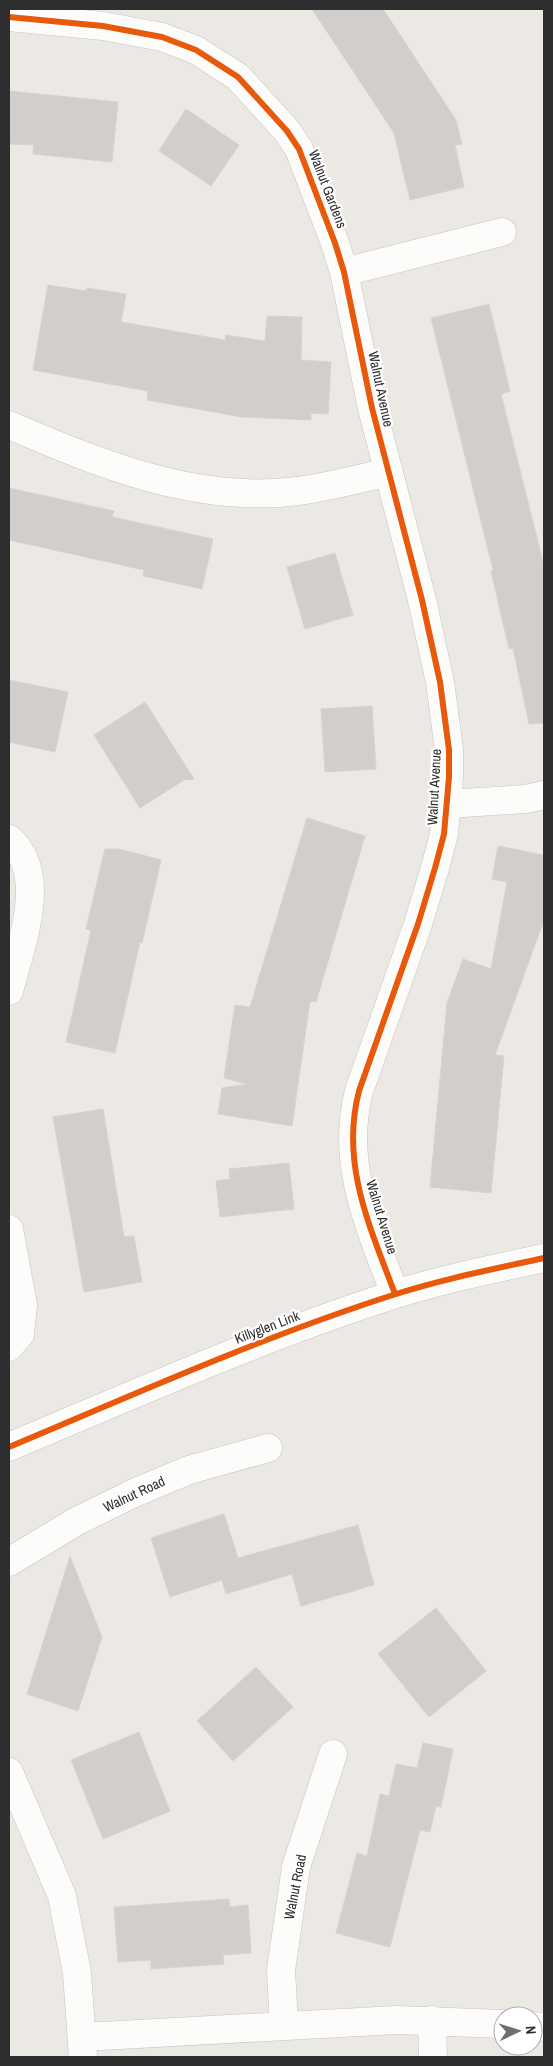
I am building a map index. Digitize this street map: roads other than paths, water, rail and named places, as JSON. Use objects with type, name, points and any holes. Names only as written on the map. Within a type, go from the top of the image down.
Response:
[{"type":"street","name":"Walnut Gardens","points":[[9,17],[103,26],[162,37],[196,50],[238,77],[287,131],[299,149],[335,243],[344,272]]},
{"type":"street","points":[[344,272],[502,232]]},
{"type":"street","name":"Walnut Avenue","points":[[344,272],[388,472],[422,600],[440,682],[449,750],[444,834],[418,924],[359,1091],[353,1120],[352,1143],[358,1185],[372,1234],[395,1294]]},
{"type":"street","points":[[9,425],[115,468],[150,478],[212,490],[266,493],[297,491],[343,483],[388,472]]},
{"type":"street","name":"Walnut Avenue","points":[[447,804],[526,799],[544,795]]},
{"type":"street","points":[[9,839],[19,848],[31,885],[30,905],[9,991]]},
{"type":"street","points":[[9,1229],[23,1305],[20,1334],[9,1346]]},
{"type":"street","name":"Killyglen Link","points":[[9,1447],[181,1374],[337,1314],[395,1294],[544,1258]]},
{"type":"street","name":"Walnut Road","points":[[9,1562],[76,1521],[134,1493],[189,1470],[268,1448]]},
{"type":"street","name":"Walnut Road","points":[[284,2025],[281,1970],[296,1867],[333,1754]]},
{"type":"street","points":[[9,1772],[62,1896],[78,1974],[83,2047],[284,2025],[432,2020],[493,2023]]},
{"type":"street","points":[[432,2020],[433,2057]]}]
